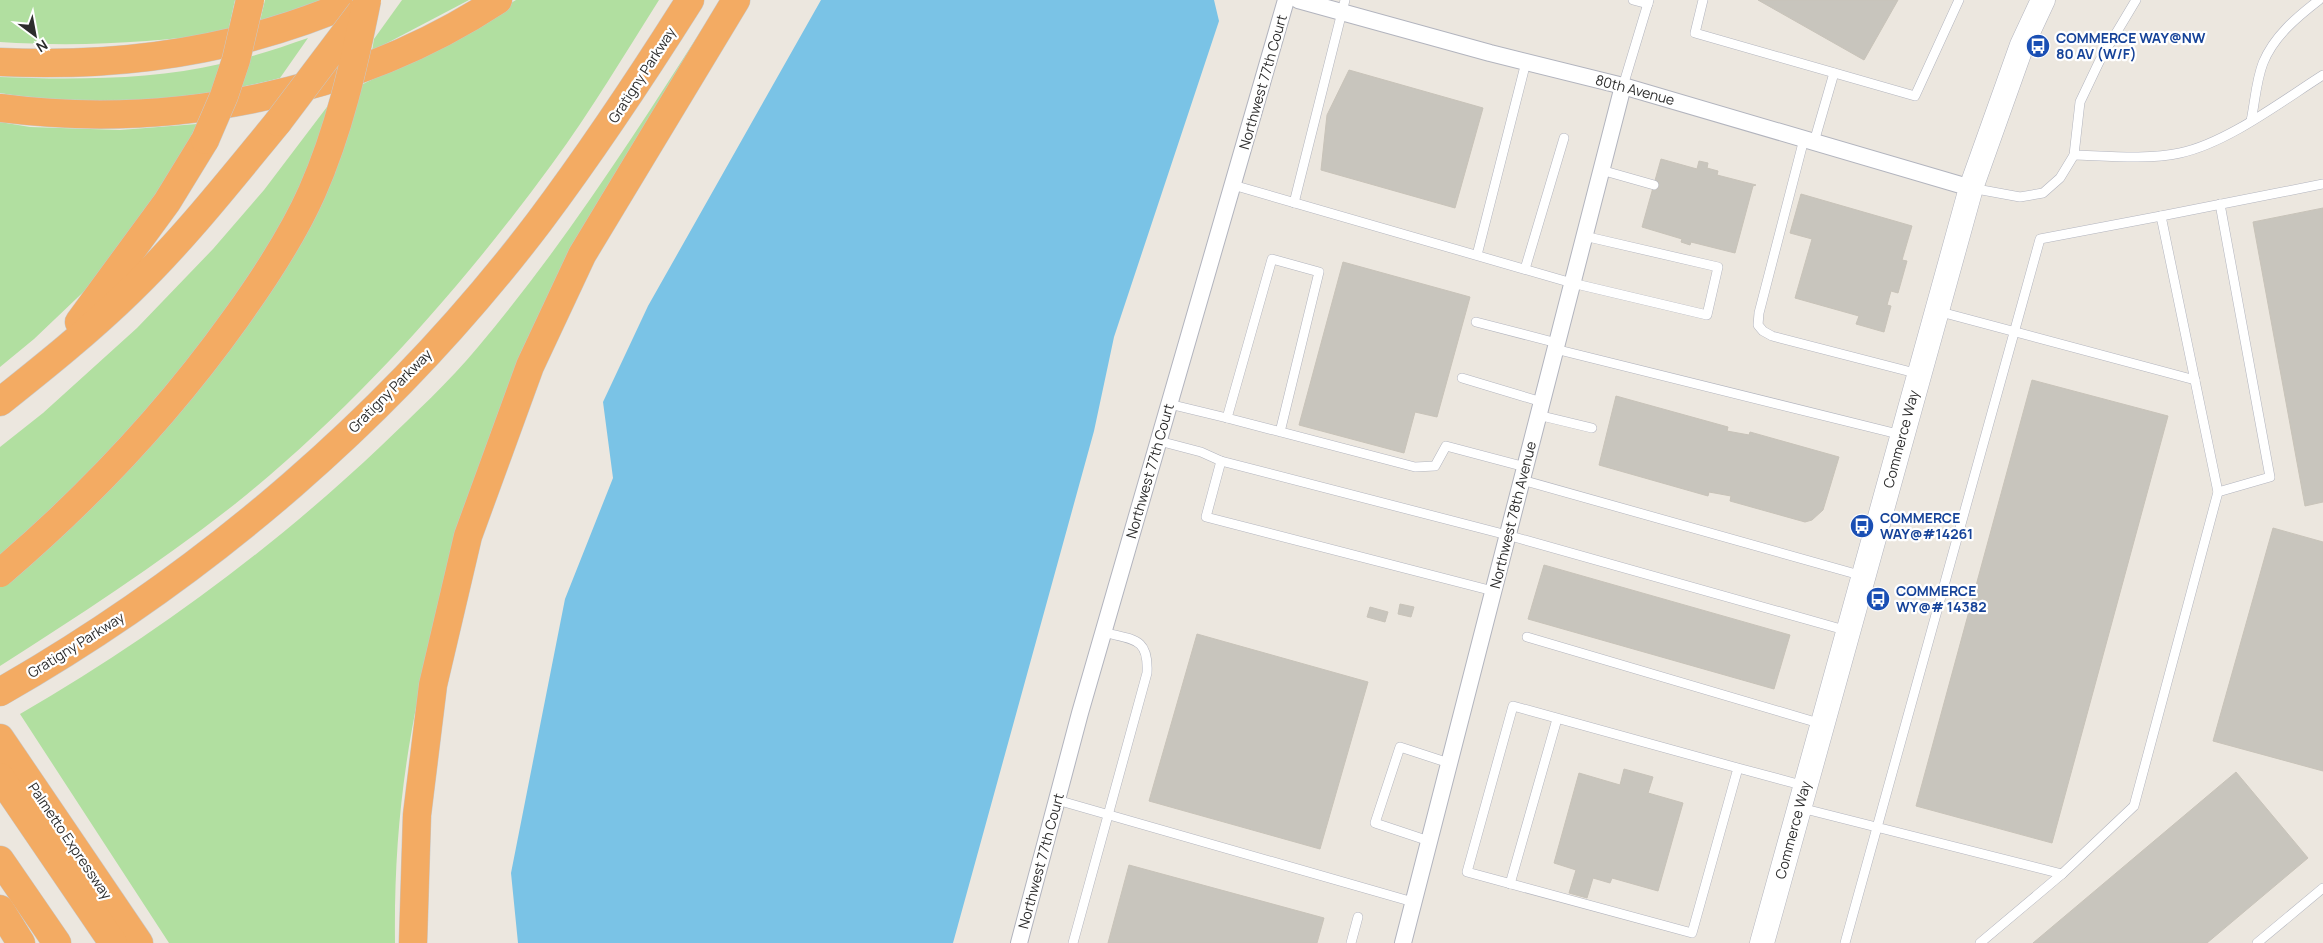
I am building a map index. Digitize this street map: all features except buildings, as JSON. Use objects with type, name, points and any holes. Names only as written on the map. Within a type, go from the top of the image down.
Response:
[{"type":"highway","points":[[50,362],[168,202],[205,140],[224,96],[236,60],[250,0]]},
{"type":"highway","points":[[0,62],[80,63],[128,61],[171,55],[213,47],[290,26],[357,0]]},
{"type":"highway","points":[[0,402],[50,362],[131,291],[216,198],[278,122],[368,0]]},
{"type":"highway","points":[[0,573],[56,522],[124,454],[204,361],[256,291],[291,234],[312,191],[340,115],[368,0]]},
{"type":"highway","points":[[0,108],[59,114],[137,114],[236,103],[325,80],[376,62],[448,29],[498,0]]},
{"type":"highway","name":"Gratigny Parkway","points":[[0,692],[117,620],[210,554],[324,458],[434,347],[538,224],[623,105],[690,0]]},
{"type":"highway","points":[[413,943],[417,815],[433,685],[468,536],[530,366],[582,255],[736,0]]},
{"type":"highway","name":"Palmetto Expressway","points":[[0,738],[139,943]]},
{"type":"highway","points":[[0,777],[114,943]]},
{"type":"highway","points":[[0,860],[58,943]]},
{"type":"highway","points":[[0,909],[22,943]]},
{"type":"street","name":"Northwest 77th Court","points":[[1019,943],[1103,632],[1286,0]]},
{"type":"street","name":"80th Avenue","points":[[1298,0],[1343,6],[1526,62],[1623,86],[1971,188]]},
{"type":"street","name":"Commerce Way","points":[[1762,943],[1971,188],[2022,45],[2043,0]]},
{"type":"street","name":"Northwest 78th Avenue","points":[[1402,943],[1623,86]]},
{"type":"lane","points":[[1623,86],[1649,2],[1632,0]]},
{"type":"lane","points":[[1703,0],[1695,33],[1915,96],[1959,0]]},
{"type":"lane","points":[[1971,188],[2020,197],[2043,193],[2060,178],[2074,155],[2080,102],[2100,60],[2136,0]]},
{"type":"lane","points":[[2251,121],[2263,64],[2267,56],[2279,35],[2302,12],[2319,0]]},
{"type":"lane","points":[[1294,203],[1343,6]]},
{"type":"lane","points":[[1477,256],[1526,62]]},
{"type":"lane","points":[[1834,73],[1809,140],[1759,313],[1758,325],[1763,331],[1772,336],[1919,374]]},
{"type":"lane","points":[[2074,155],[2132,157],[2180,153],[2215,141],[2251,121],[2323,75]]},
{"type":"lane","points":[[1525,269],[1564,138]]},
{"type":"lane","points":[[1601,170],[1654,185]]},
{"type":"lane","points":[[1845,943],[2040,240],[2323,184]]},
{"type":"lane","points":[[1233,185],[1572,283],[1707,315],[1718,267],[1584,236]]},
{"type":"lane","points":[[2218,492],[2270,477],[2220,204]]},
{"type":"lane","points":[[1980,943],[2062,874],[2134,806],[2218,492],[2160,216]]},
{"type":"lane","points":[[1228,418],[1272,259],[1281,261],[1320,272],[1280,432]]},
{"type":"lane","points":[[1937,311],[2195,380]]},
{"type":"lane","points":[[1476,322],[1556,346],[1902,435]]},
{"type":"lane","points":[[1462,378],[1592,428]]},
{"type":"lane","points":[[1170,404],[1415,467],[1435,466],[1446,446],[1523,473],[1863,576]]},
{"type":"lane","points":[[1159,441],[1201,452],[1220,461],[1507,535],[1848,631]]},
{"type":"lane","points":[[1220,461],[1206,517],[1493,591]]},
{"type":"lane","points":[[1073,943],[1147,673],[1148,661],[1144,646],[1138,641],[1103,632]]},
{"type":"lane","points":[[1527,638],[1823,724]]},
{"type":"lane","points":[[1738,768],[1692,933],[1467,872],[1513,706],[1738,768],[1802,797],[1878,827],[2062,874]]},
{"type":"lane","points":[[1510,884],[1556,718]]},
{"type":"lane","points":[[1429,841],[1375,823],[1400,747],[1449,762]]},
{"type":"lane","points":[[1057,800],[1413,902]]},
{"type":"lane","points":[[2258,943],[2323,888]]},
{"type":"lane","points":[[1351,943],[1358,917]]},
{"type":"green space","points":[[0,0],[235,0],[228,32],[171,39],[57,44],[0,42]]},
{"type":"green space","points":[[265,0],[333,0],[259,25]]},
{"type":"green space","points":[[402,0],[469,0],[372,51],[374,39]]},
{"type":"green space","points":[[516,0],[659,0],[580,124],[517,210],[444,300],[364,387],[279,467],[207,526],[119,588],[0,666],[0,447],[43,413],[137,328],[213,249],[264,190],[333,99],[423,54]]},
{"type":"green space","points":[[706,23],[591,231],[419,693],[403,787],[397,848],[395,943],[169,943],[20,714],[116,655],[163,623],[253,556],[339,484],[431,398],[478,347],[540,269],[598,188]]},
{"type":"green space","points":[[308,38],[280,78],[246,86],[176,97],[141,100],[70,100],[0,93],[0,77],[111,78],[167,73],[242,59]]},
{"type":"green space","points":[[0,122],[30,127],[120,130],[197,124],[180,159],[97,279],[34,339],[0,367]]},
{"type":"water","points":[[821,0],[1214,0],[1219,21],[1114,337],[1094,431],[953,943],[518,943],[511,873],[565,599],[613,478],[603,402],[648,306]]},
{"type":"place","name":"COMMERCE WAY@NW 80 AV (W/F)","points":[[2038,46]]},
{"type":"place","name":"COMMERCE WAY@#14261","points":[[1862,526]]},
{"type":"place","name":"COMMERCE WY@# 14382","points":[[1878,599]]}]
